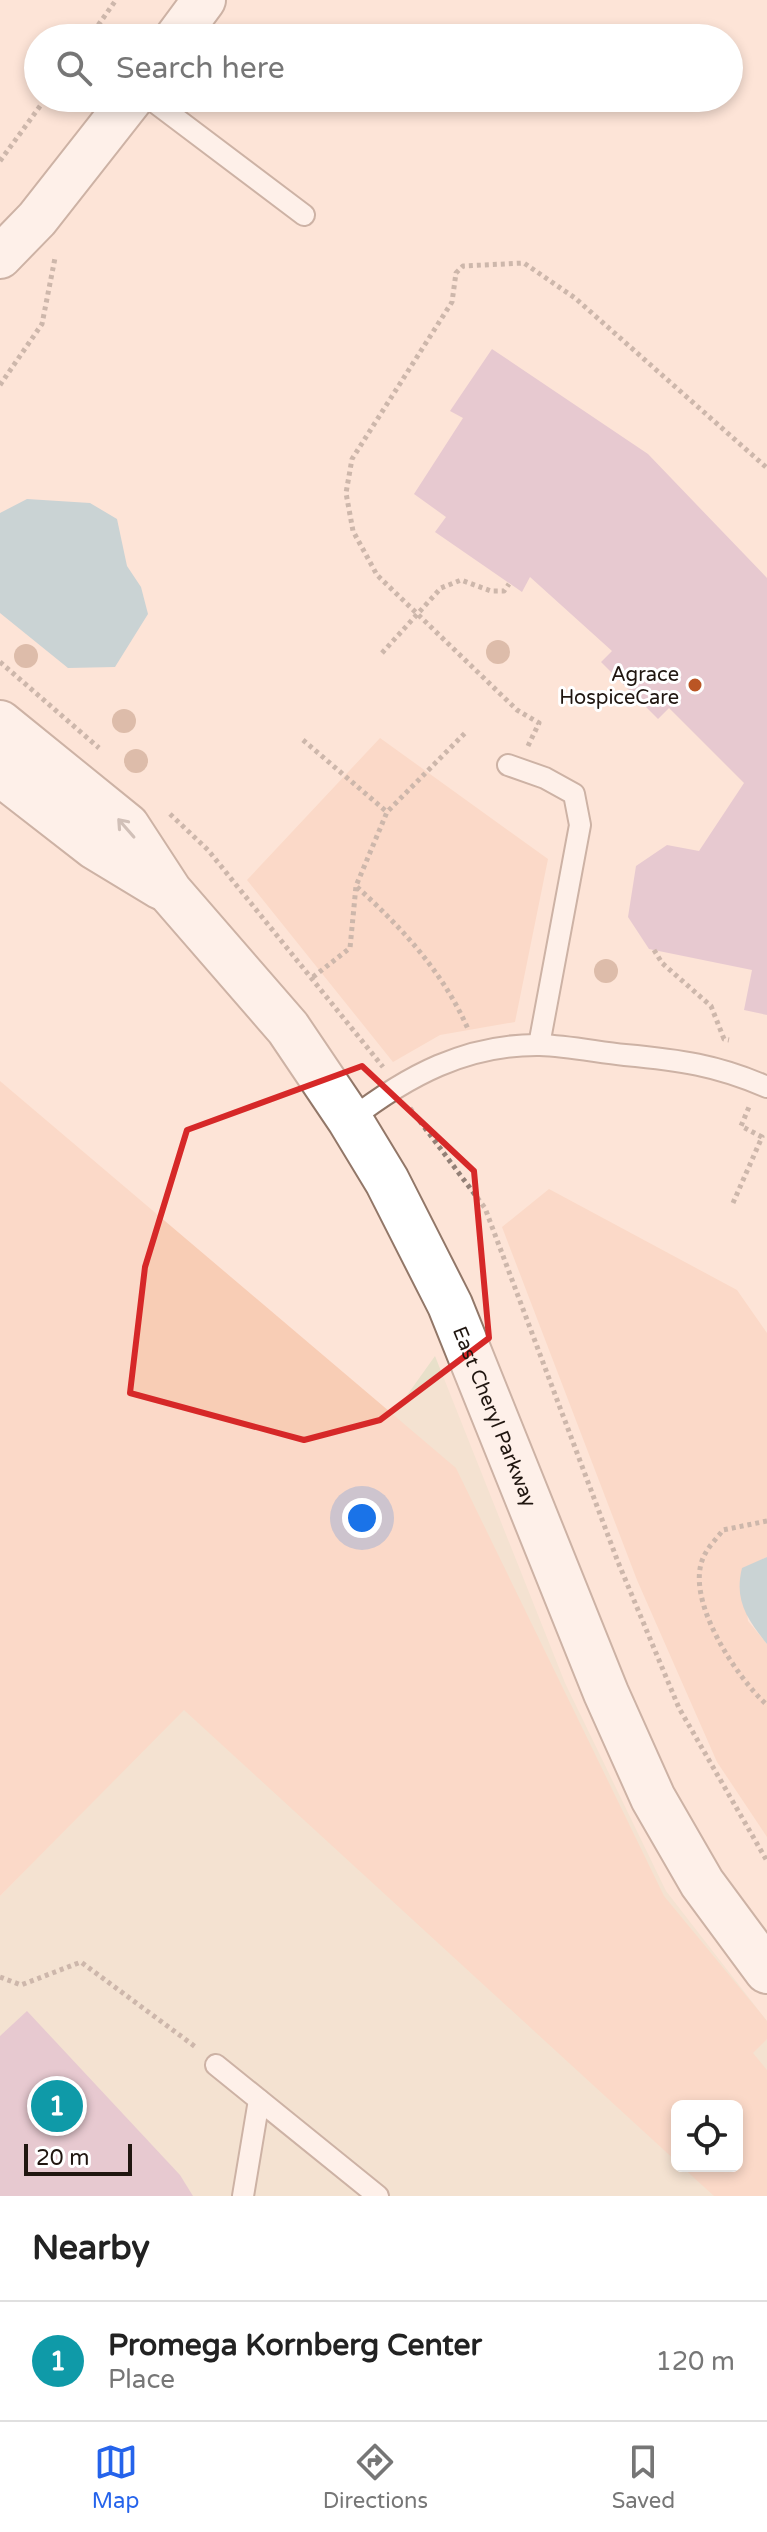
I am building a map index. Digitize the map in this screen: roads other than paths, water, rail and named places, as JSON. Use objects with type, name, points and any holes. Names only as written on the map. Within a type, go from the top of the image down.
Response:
[{"type":"street","points":[[186,24],[204,0]]},
{"type":"street","points":[[0,280],[47,234],[123,112]]},
{"type":"street","points":[[0,257],[47,234]]},
{"type":"street","name":"East Cheryl Parkway","points":[[0,723],[127,826],[170,892],[288,1028],[350,1120],[387,1181],[450,1305],[606,1693],[653,1798],[702,1883],[766,1967]]},
{"type":"street","name":"East Cheryl Parkway","points":[[0,773],[95,847],[170,892]]},
{"type":"lane","points":[[168,112],[304,215]]},
{"type":"lane","points":[[513,767],[545,778],[574,794],[580,825],[539,1045]]},
{"type":"lane","points":[[350,1120],[395,1085],[437,1064],[478,1052],[539,1045],[706,1063],[763,1085]]},
{"type":"lane","points":[[216,2065],[378,2196]]},
{"type":"lane","points":[[243,2196],[259,2100]]},
{"type":"water","points":[[27,499],[90,503],[117,519],[127,566],[141,587],[148,614],[115,667],[68,668],[0,613],[0,513]]},
{"type":"water","points":[[767,1557],[767,1644],[744,1609],[740,1579],[742,1568]]},
{"type":"place","name":"Agrace HospiceCare","points":[[695,685]]},
{"type":"place","name":"Promega Kornberg Center","points":[[57,2106]]}]
